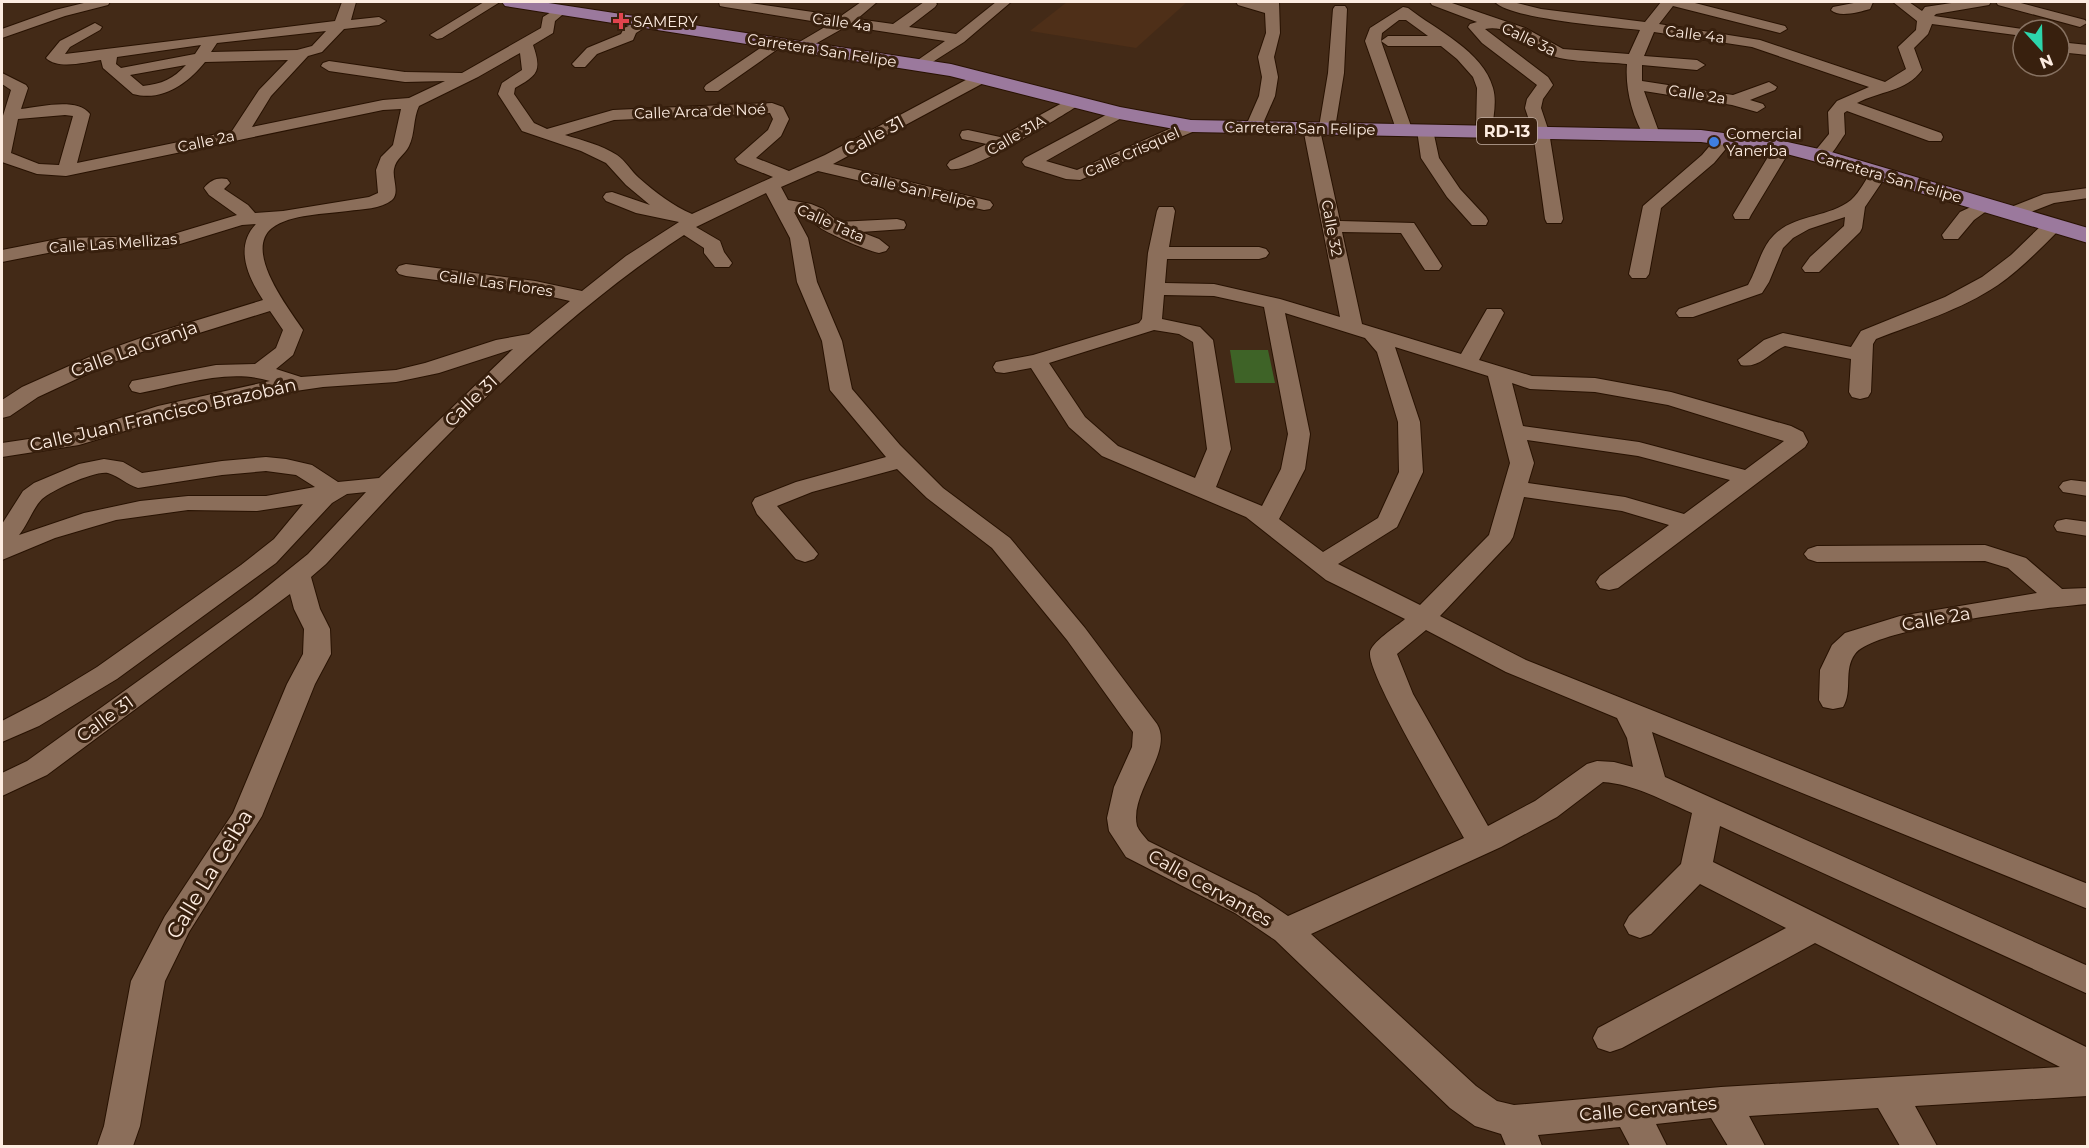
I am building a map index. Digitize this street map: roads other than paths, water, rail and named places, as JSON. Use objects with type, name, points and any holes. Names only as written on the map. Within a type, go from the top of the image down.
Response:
[{"type":"main road","name":"Carretera San Felipe","points":[[511,2],[920,65],[983,77],[1119,113],[1191,126],[1652,135],[1725,139],[1783,147],[1879,173],[2088,236]]},
{"type":"street","points":[[4,32],[60,13],[103,2]]},
{"type":"street","points":[[118,73],[201,57],[301,55],[317,49],[343,22],[345,9],[349,2]]},
{"type":"street","points":[[437,36],[493,2]]},
{"type":"street","points":[[790,14],[807,2]]},
{"type":"street","points":[[801,47],[843,22],[870,2]]},
{"type":"street","points":[[920,65],[959,39],[1004,2]]},
{"type":"street","points":[[1243,2],[1272,6],[1272,33],[1266,57],[1270,77],[1267,96],[1252,128]]},
{"type":"street","name":"Calle 3a","points":[[1437,2],[1520,31],[1559,53],[1697,65]]},
{"type":"street","name":"Calle 4a","points":[[1502,2],[1515,8],[1646,29],[1709,35],[1762,45],[1883,87]]},
{"type":"street","points":[[1652,135],[1638,104],[1634,59],[1646,29],[1668,2]]},
{"type":"street","points":[[1676,2],[1780,29]]},
{"type":"street","points":[[1838,10],[1860,8],[1865,6],[1866,2]]},
{"type":"street","points":[[1900,2],[1927,29]]},
{"type":"street","points":[[1927,29],[1930,10],[1984,2]]},
{"type":"street","points":[[2003,2],[2080,23]]},
{"type":"street","name":"Calle 4a","points":[[725,3],[959,39]]},
{"type":"street","points":[[896,29],[930,4]]},
{"type":"street","points":[[1319,128],[1336,73],[1340,6]]},
{"type":"street","points":[[260,371],[286,351],[293,330],[274,303],[254,263],[254,244],[258,233],[266,224],[295,215],[369,202],[387,195],[385,170],[390,157],[401,146],[408,111],[412,103],[525,45],[548,30],[548,20],[561,9]]},
{"type":"street","points":[[1404,129],[1373,41],[1375,31],[1395,16],[1405,14],[1444,41],[1477,73],[1485,87],[1484,131]]},
{"type":"street","points":[[1820,156],[1837,134],[1836,112],[1843,104],[1883,87],[1907,80],[1914,70],[1906,46],[1927,29],[1941,20],[1976,28],[2011,31]]},
{"type":"street","points":[[95,27],[65,44],[54,58],[71,59],[212,39],[380,21]]},
{"type":"street","points":[[580,63],[592,51],[628,37],[629,31],[645,23]]},
{"type":"street","points":[[1496,23],[1475,27],[1487,40],[1542,80],[1545,85],[1535,99],[1533,108],[1541,132],[1554,219]]},
{"type":"street","points":[[1958,38],[2011,43]]},
{"type":"street","points":[[115,53],[108,55],[108,65],[139,91],[158,89],[170,86],[201,57],[212,39]]},
{"type":"street","points":[[1388,41],[1444,41]]},
{"type":"street","points":[[712,88],[777,44]]},
{"type":"street","points":[[525,45],[532,64],[530,72],[508,86],[506,94],[528,128],[587,147],[612,159],[632,181],[713,245],[714,253],[722,263]]},
{"type":"street","points":[[2071,48],[2088,50]]},
{"type":"street","points":[[239,134],[265,93],[301,55]]},
{"type":"street","points":[[329,66],[405,77],[468,76]]},
{"type":"street","name":"Calle 31","points":[[2,785],[37,768],[261,605],[298,575],[317,559],[386,485],[535,339],[683,220],[780,188],[818,165],[983,77]]},
{"type":"street","points":[[2,78],[20,88],[2,156]]},
{"type":"street","name":"Calle 2a","points":[[1636,86],[1734,100],[1757,107]]},
{"type":"street","points":[[1734,100],[1768,87]]},
{"type":"street","points":[[613,115],[619,97]]},
{"type":"street","name":"Calle 31A","points":[[956,165],[982,154],[1075,101]]},
{"type":"street","name":"Calle 2a","points":[[2,156],[31,167],[49,171],[66,171],[383,105],[412,103]]},
{"type":"street","points":[[1843,104],[1935,137]]},
{"type":"street","name":"Calle Arca de Noé","points":[[549,134],[613,115],[776,109],[781,119],[775,132],[744,159],[780,188]]},
{"type":"street","points":[[11,115],[65,110],[74,110],[82,114],[66,171]]},
{"type":"street","name":"Calle Crisquel","points":[[1119,113],[1031,162],[1072,175],[1080,175],[1191,126]]},
{"type":"street","points":[[1009,119],[1034,125]]},
{"type":"street","name":"Calle 32","points":[[1319,128],[1331,226],[1363,331],[1386,351],[1409,422],[1411,472],[1388,522],[1321,564]]},
{"type":"street","points":[[1425,130],[1430,158],[1453,193],[1479,221]]},
{"type":"street","points":[[968,135],[1001,142]]},
{"type":"street","points":[[1639,273],[1652,206],[1708,159],[1725,139]]},
{"type":"street","points":[[1742,215],[1783,147]]},
{"type":"street","name":"Calle San Felipe","points":[[818,165],[893,185],[984,205]]},
{"type":"street","points":[[1812,268],[1816,261],[1853,228],[1856,205],[1879,173]]},
{"type":"street","points":[[221,183],[213,188],[215,191],[242,209],[250,219]]},
{"type":"street","name":"Calle Tata","points":[[780,188],[805,208],[816,213],[819,220],[869,240],[879,247]]},
{"type":"street","name":"Calle Cervantes","points":[[780,188],[799,238],[807,282],[832,341],[841,390],[902,460],[935,493],[1001,543],[1076,634],[1147,731],[1148,745],[1137,764],[1123,814],[1122,827],[1137,849],[1246,904],[1286,931],[1463,1097],[1488,1115],[1519,1134],[1630,1111],[1721,1102],[2088,1081]]},
{"type":"street","points":[[2013,213],[2050,198],[2088,193]]},
{"type":"street","points":[[612,196],[642,209],[683,220]]},
{"type":"street","points":[[1686,313],[1755,289],[1770,250],[1787,232],[1856,205]]},
{"type":"street","points":[[1951,235],[1967,216],[1986,205]]},
{"type":"street","points":[[1004,367],[1037,360],[1146,327],[1150,323],[1158,253],[1166,211]]},
{"type":"street","name":"Calle Las Mellizas","points":[[2,256],[63,244],[166,242],[182,239],[218,225],[250,219],[295,215]]},
{"type":"street","points":[[836,228],[854,225],[897,225]]},
{"type":"street","points":[[1860,393],[1862,344],[1868,335],[1947,305],[1982,287],[2022,256],[2053,225]]},
{"type":"street","points":[[1331,226],[1407,227],[1432,266]]},
{"type":"street","points":[[1158,253],[1259,253]]},
{"type":"street","name":"Calle Las Flores","points":[[406,270],[535,287],[586,298]]},
{"type":"street","points":[[1155,290],[1214,290],[1273,303],[1530,382],[1595,385],[1671,399],[1795,436],[1797,442],[1609,582]]},
{"type":"street","name":"Calle La Granja","points":[[2,411],[13,401],[81,366],[192,327],[274,303]]},
{"type":"street","points":[[1266,521],[1293,469],[1299,434],[1273,303]]},
{"type":"street","points":[[1467,363],[1494,313]]},
{"type":"street","points":[[1150,323],[1188,330],[1198,334],[1203,340],[1219,449],[1203,489]]},
{"type":"street","name":"Calle Juan Francisco Brazobán","points":[[2,450],[79,438],[166,411],[248,391],[298,383],[396,376],[431,368],[502,344],[535,339]]},
{"type":"street","points":[[1749,360],[1771,344],[1783,339],[1861,355]]},
{"type":"street","points":[[1037,360],[1052,387],[1077,422],[1110,451],[1255,512],[1335,574],[1516,666],[2088,897]]},
{"type":"street","points":[[140,386],[251,369],[298,383]]},
{"type":"street","points":[[1482,843],[1399,694],[1384,660],[1383,651],[1423,618],[1501,537],[1522,463],[1498,373]]},
{"type":"street","points":[[1514,430],[1640,449],[1749,478]]},
{"type":"street","points":[[805,554],[766,509],[764,503],[804,487],[902,460]]},
{"type":"street","points":[[2,539],[16,522],[31,496],[42,488],[96,467],[116,467],[138,481],[218,469],[266,465],[290,466],[307,470],[334,491]]},
{"type":"street","points":[[2,552],[23,541],[122,512],[187,503],[256,504],[334,491],[349,486],[386,485]]},
{"type":"street","points":[[1515,488],[1625,504],[1688,523]]},
{"type":"street","points":[[2,732],[56,706],[132,656],[276,551],[320,501],[334,491]]},
{"type":"street","points":[[1817,554],[1985,554],[2006,557],[2021,563],[2056,598]]},
{"type":"street","name":"Calle La Ceiba","points":[[116,1146],[122,1126],[148,981],[176,925],[247,816],[301,684],[317,654],[317,629],[307,609],[298,575]]},
{"type":"street","name":"Calle 2a","points":[[1833,700],[1834,670],[1842,651],[1854,639],[1900,624],[2056,598],[2088,596]]},
{"type":"street","points":[[1627,709],[1641,738],[1643,755],[1653,784]]},
{"type":"street","points":[[1286,931],[1482,843],[1546,809],[1597,771],[1614,772],[1653,784],[1708,808],[2088,981]]},
{"type":"street","points":[[1640,925],[1673,894],[1696,868],[1708,808]]},
{"type":"street","points":[[1696,868],[2088,1065]]},
{"type":"street","points":[[1610,1038],[1814,928]]},
{"type":"street","points":[[1888,1092],[1919,1146]]},
{"type":"street","points":[[1721,1102],[1748,1146]]},
{"type":"street","points":[[1630,1111],[1649,1146]]},
{"type":"place","name":"SAMERY","points":[[621,21]]},
{"type":"place","name":"Comercial Yanerba","points":[[1714,142]]}]
